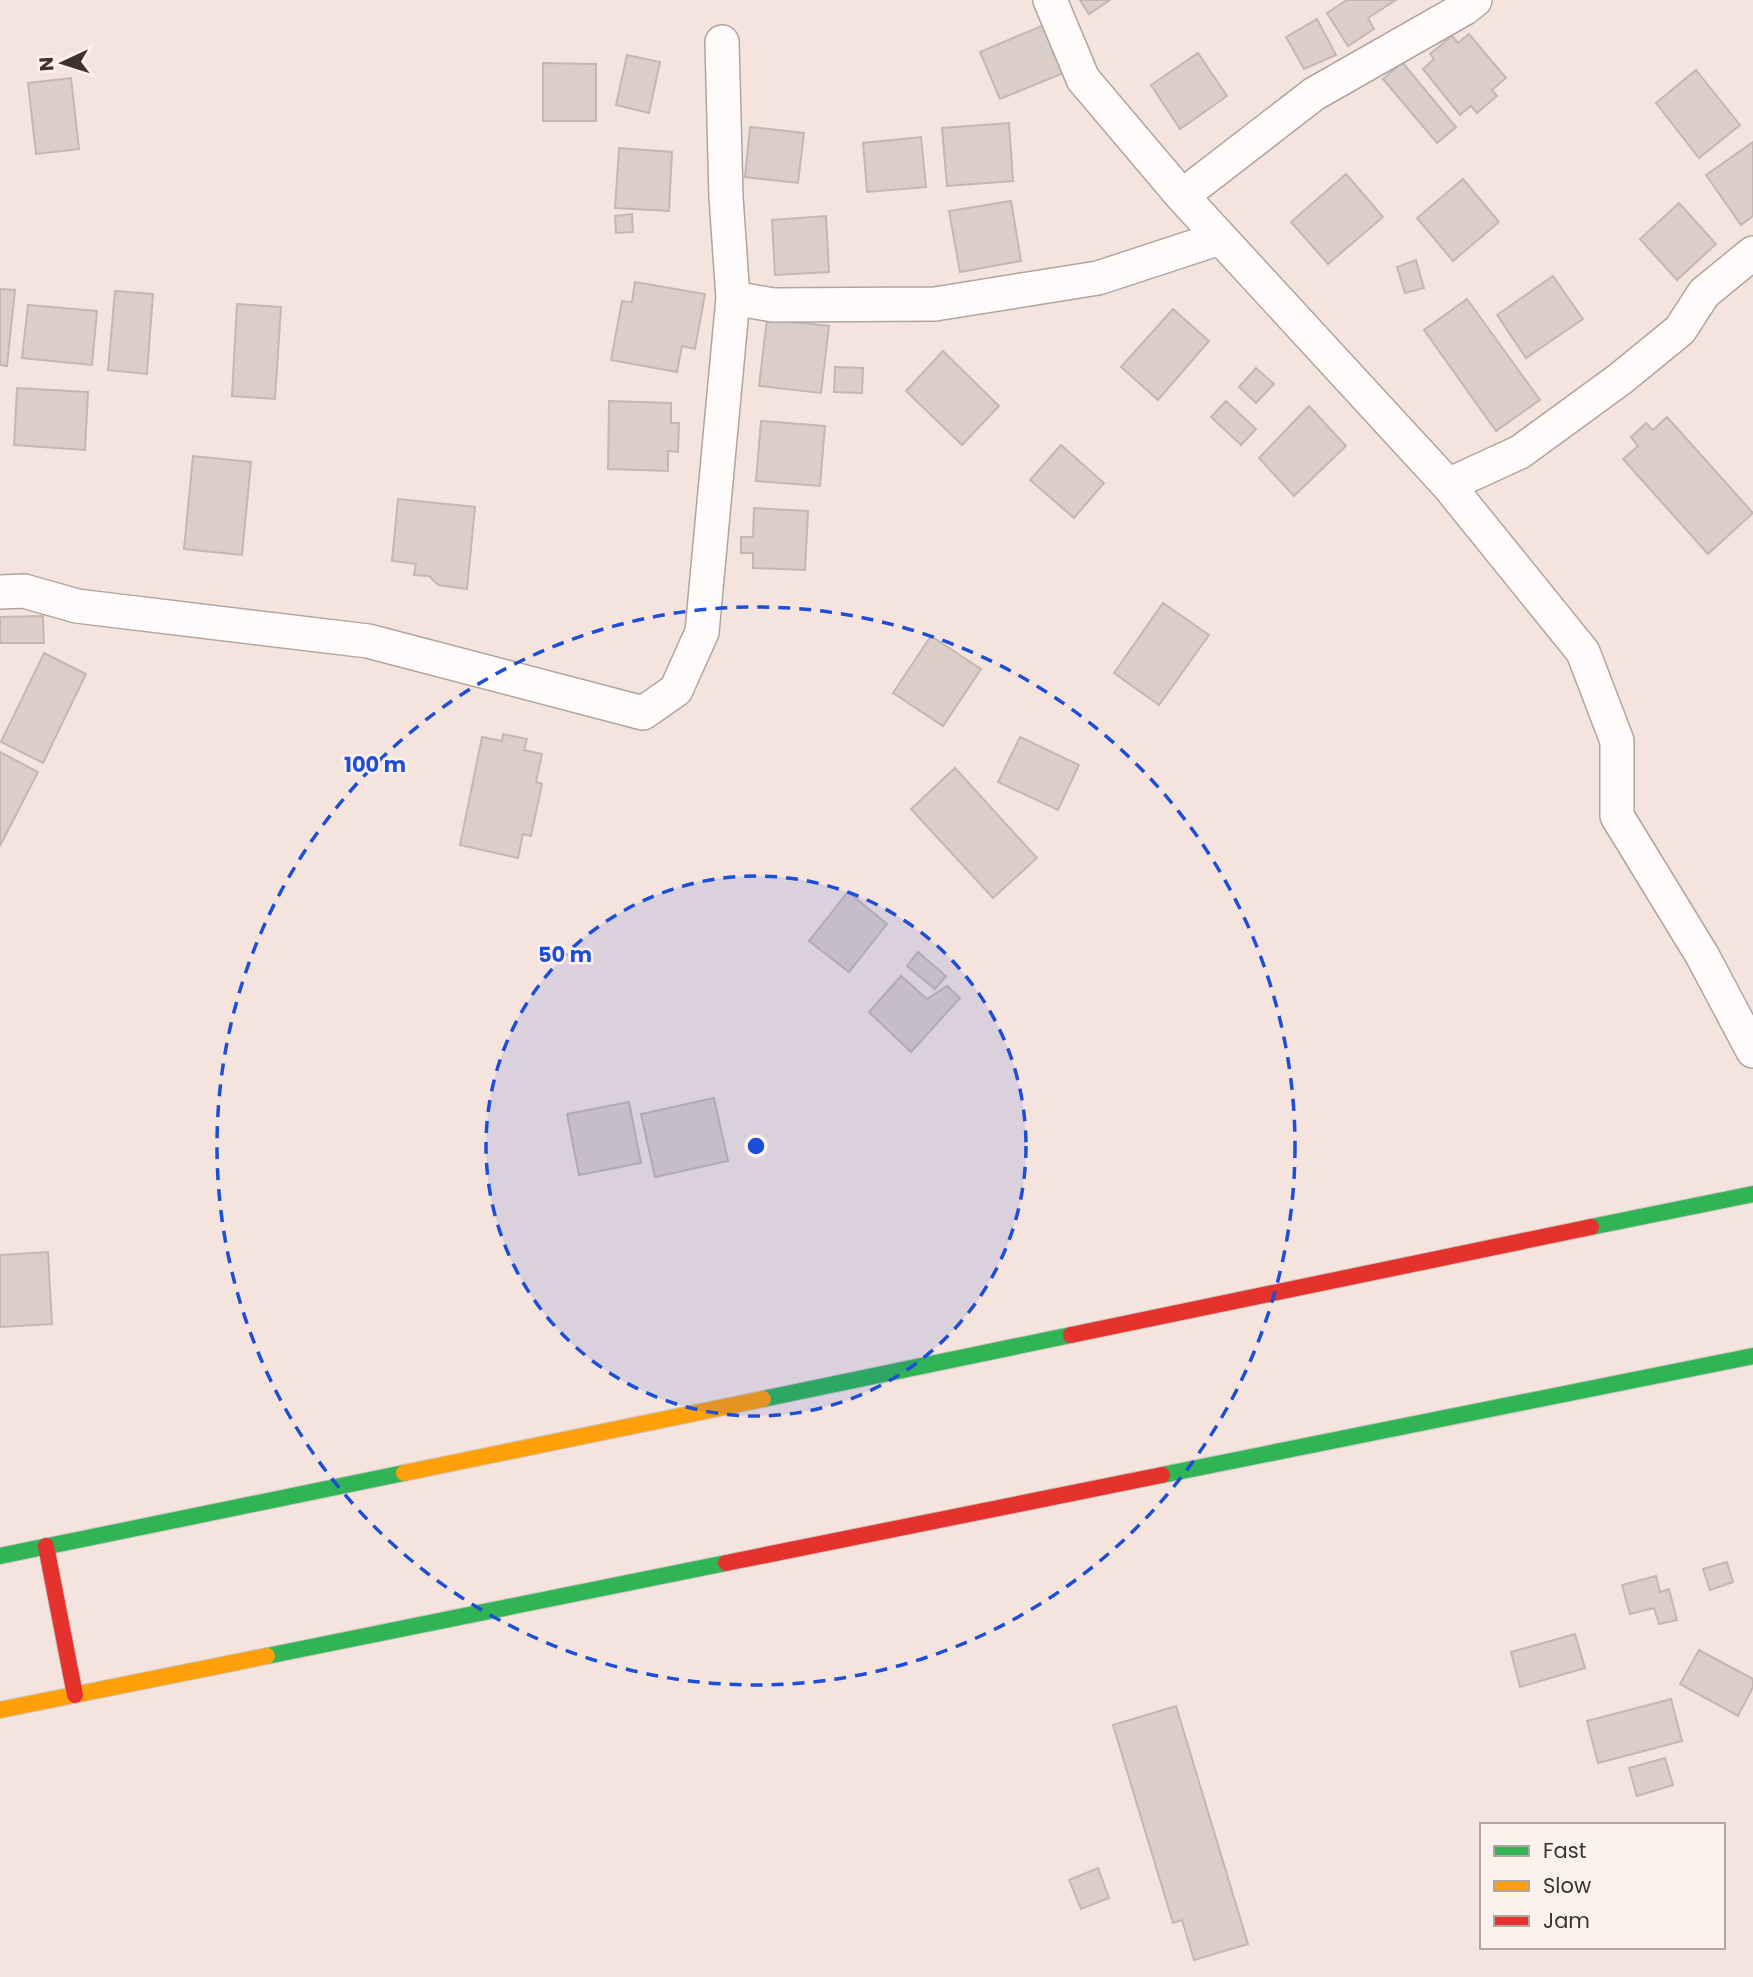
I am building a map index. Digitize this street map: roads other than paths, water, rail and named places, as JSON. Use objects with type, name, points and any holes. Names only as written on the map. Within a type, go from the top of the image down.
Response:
[{"type":"highway","points":[[0,1556],[1753,1194]]},
{"type":"highway","points":[[0,1710],[1753,1356]]},
{"type":"highway","points":[[46,1546],[75,1695]]},
{"type":"street","points":[[1050,0],[1083,79],[1182,196],[1448,485],[1584,652],[1617,741],[1617,816],[1702,956],[1753,1051]]},
{"type":"street","points":[[1182,196],[1314,94],[1475,0]]},
{"type":"street","points":[[0,592],[24,591],[77,606],[368,641],[643,713],[676,690],[702,632],[733,298],[726,197],[722,43]]},
{"type":"street","points":[[733,298],[773,305],[935,304],[1098,278],[1220,238]]},
{"type":"street","points":[[1448,485],[1520,452],[1620,379],[1680,330],[1704,293],[1753,253]]}]
